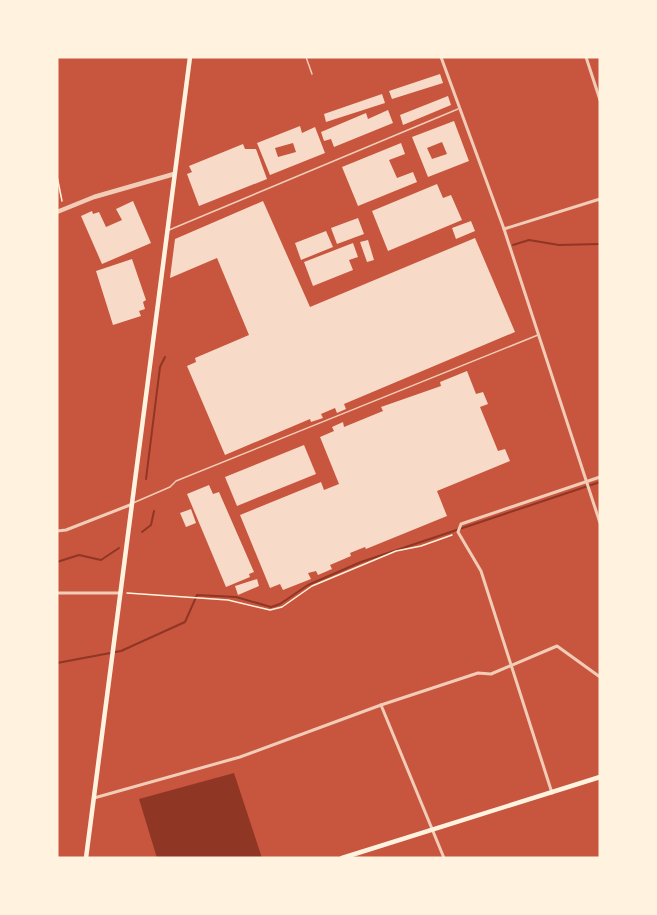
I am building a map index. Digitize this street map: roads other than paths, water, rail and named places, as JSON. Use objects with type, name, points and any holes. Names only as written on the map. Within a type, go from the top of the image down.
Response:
[{"type":"main road","points":[[86,858],[190,57]]},
{"type":"main road","points":[[342,858],[600,777]]},
{"type":"street","points":[[441,57],[458,109],[504,229],[600,523]]},
{"type":"street","points":[[586,57],[600,100]]},
{"type":"street","points":[[59,210],[174,174]]},
{"type":"street","points":[[504,229],[600,199]]},
{"type":"street","points":[[552,793],[481,572],[458,532],[461,524],[600,477]]},
{"type":"street","points":[[57,531],[66,531],[132,504]]},
{"type":"street","points":[[57,593],[120,592]]},
{"type":"street","points":[[94,798],[240,757],[381,705],[477,673],[491,674],[557,646],[600,677]]},
{"type":"street","points":[[381,705],[444,858]]},
{"type":"lane","points":[[306,57],[312,74]]},
{"type":"lane","points":[[166,232],[458,109]]},
{"type":"lane","points":[[132,504],[170,487],[176,481],[539,335]]},
{"type":"waterway","points":[[513,245],[529,240],[559,245],[600,244]]},
{"type":"waterway","points":[[146,479],[160,367],[165,357]]},
{"type":"waterway","points":[[57,663],[121,651],[185,622],[197,595],[236,597],[271,607],[280,604],[308,585],[361,562],[600,482]]},
{"type":"waterway","points":[[142,532],[151,525],[154,511]]},
{"type":"waterway","points":[[57,562],[79,555],[101,560],[119,548]]}]
